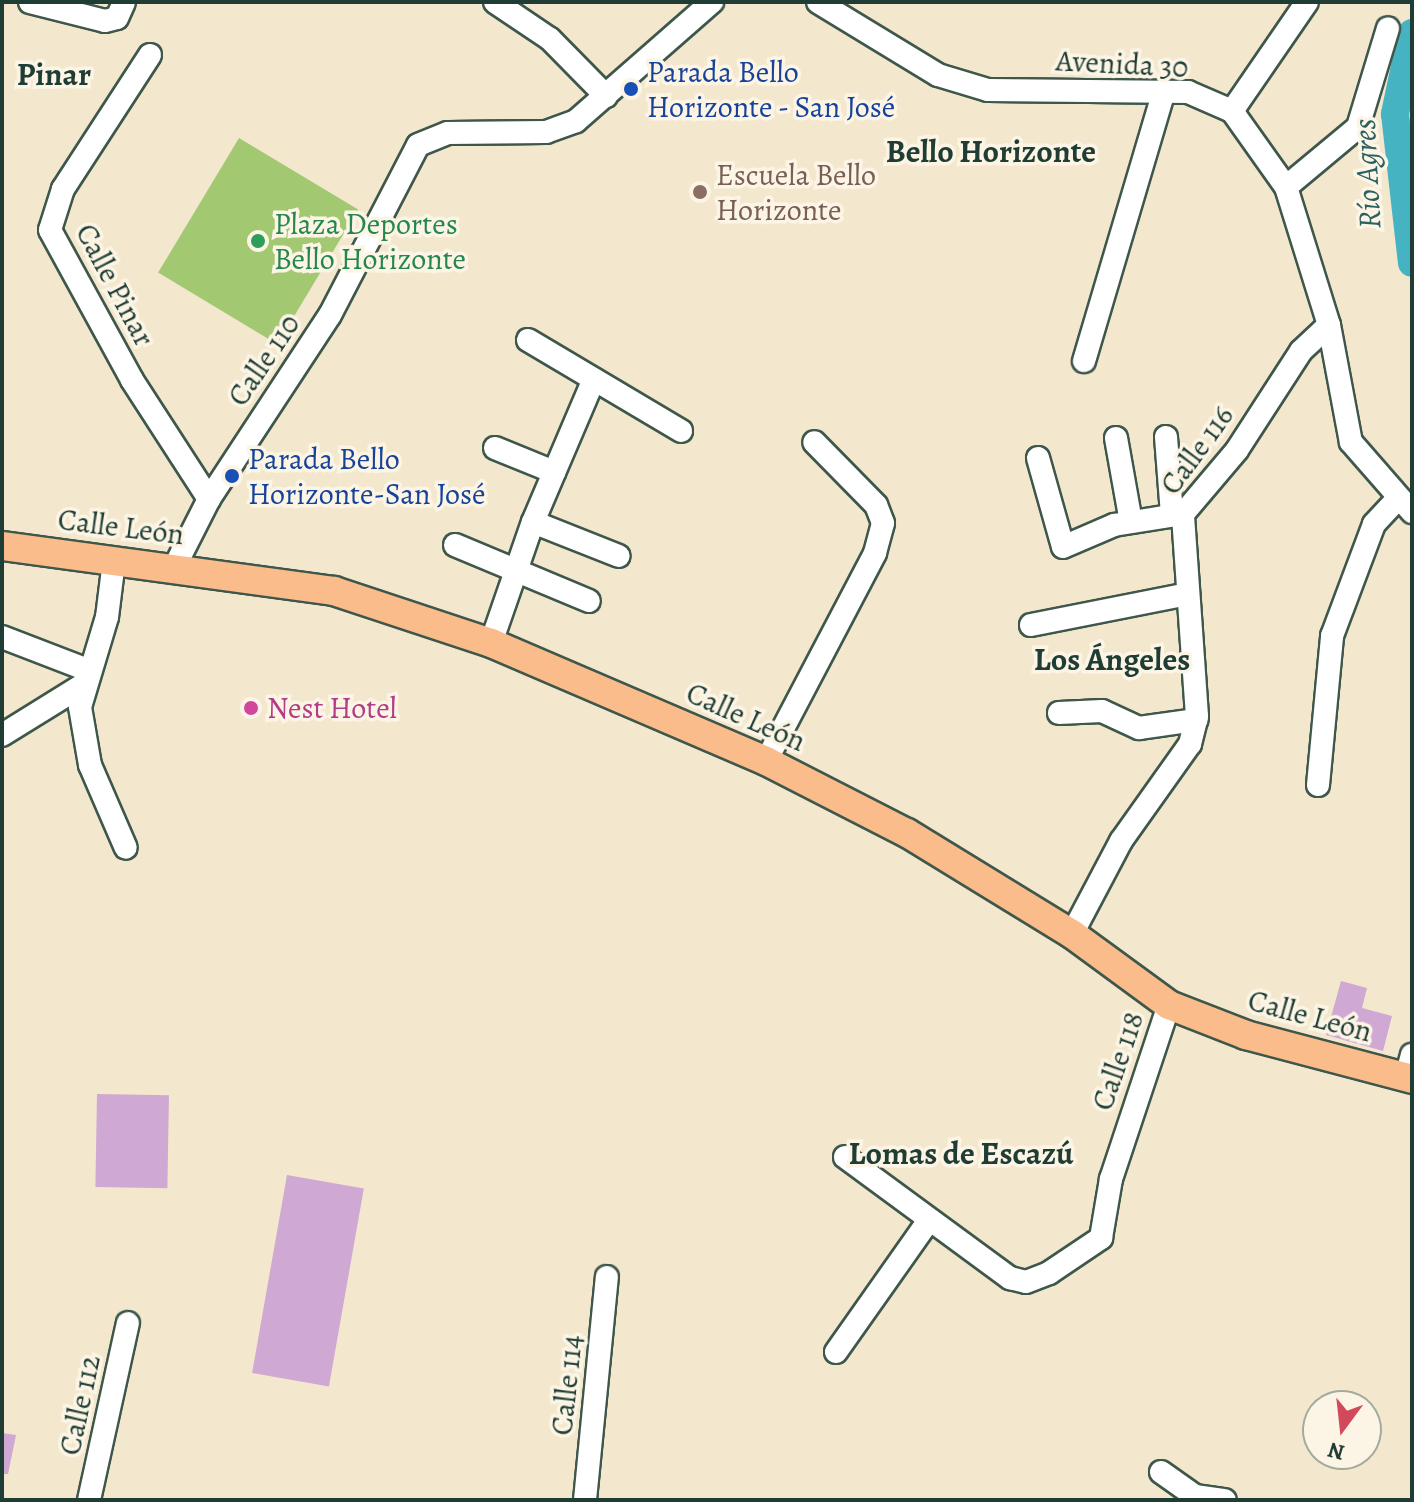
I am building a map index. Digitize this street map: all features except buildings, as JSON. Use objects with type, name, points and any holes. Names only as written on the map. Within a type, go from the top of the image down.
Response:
[{"type":"main road","name":"Calle León","points":[[2,546],[334,591],[491,643],[766,761],[907,833],[1072,934],[1169,1005],[1246,1035],[1410,1071]]},
{"type":"street","points":[[30,2],[105,21],[117,18],[124,2]]},
{"type":"street","points":[[495,2],[550,39],[606,96]]},
{"type":"street","name":"Calle 110","points":[[174,568],[209,499],[330,315],[418,145],[448,133],[546,132],[576,121],[712,2]]},
{"type":"street","name":"Avenida 30","points":[[818,2],[938,75],[988,90],[1188,92],[1232,111]]},
{"type":"street","points":[[1307,2],[1232,111],[1286,187],[1329,325],[1351,442],[1405,505],[1374,524],[1332,636],[1318,785]]},
{"type":"street","points":[[1286,187],[1358,127],[1388,28]]},
{"type":"street","name":"Calle Pinar","points":[[150,55],[63,189],[50,230],[132,380],[209,499]]},
{"type":"street","points":[[1084,361],[1164,91]]},
{"type":"street","name":"Calle 116","points":[[1072,934],[1121,841],[1190,744],[1196,720],[1188,594],[1178,515],[1237,450],[1301,351],[1329,325]]},
{"type":"street","points":[[528,340],[681,431]]},
{"type":"street","points":[[491,643],[533,522],[594,379]]},
{"type":"street","points":[[1038,458],[1063,547],[1131,522],[1178,515],[1166,437]]},
{"type":"street","points":[[1116,438],[1131,522]]},
{"type":"street","points":[[766,761],[875,553],[883,523],[876,505],[814,442]]},
{"type":"street","points":[[495,448],[554,472]]},
{"type":"street","points":[[533,522],[619,556]]},
{"type":"street","points":[[455,545],[589,601]]},
{"type":"street","points":[[114,561],[107,617],[80,707],[90,765],[126,848]]},
{"type":"street","points":[[1031,625],[1188,594]]},
{"type":"street","points":[[2,637],[88,677]]},
{"type":"street","points":[[2,735],[88,677]]},
{"type":"street","points":[[1059,713],[1102,711],[1139,728],[1196,720]]},
{"type":"street","name":"Calle 118","points":[[929,1220],[1026,1282],[1101,1238],[1115,1165],[1169,1005]]},
{"type":"street","points":[[836,1352],[929,1220],[845,1157]]},
{"type":"street","name":"Calle 114","points":[[585,1500],[607,1277]]},
{"type":"street","name":"Calle 112","points":[[89,1500],[128,1323]]},
{"type":"street","points":[[1161,1472],[1195,1496],[1225,1500]]},
{"type":"green space","name":"Plaza Deportes Bello Horizonte","points":[[239,138],[358,210],[277,344],[158,273]]},
{"type":"waterway","name":"Río Agres","points":[[1412,33],[1395,114],[1412,263]]},
{"type":"place","name":"Parada Bello Horizonte - San José","points":[[631,89]]},
{"type":"place","name":"Escuela Bello Horizonte","points":[[700,192]]},
{"type":"place","name":"Plaza Deportes Bello Horizonte","points":[[258,241]]},
{"type":"place","name":"Parada Bello Horizonte-San José","points":[[232,476]]},
{"type":"place","name":"Nest Hotel","points":[[251,708]]},
{"type":"district","name":"Pinar","points":[[54,74]]},
{"type":"district","name":"Bello Horizonte","points":[[991,151]]},
{"type":"district","name":"Los Ángeles","points":[[1112,659]]},
{"type":"district","name":"Lomas de Escazú","points":[[961,1153]]}]
